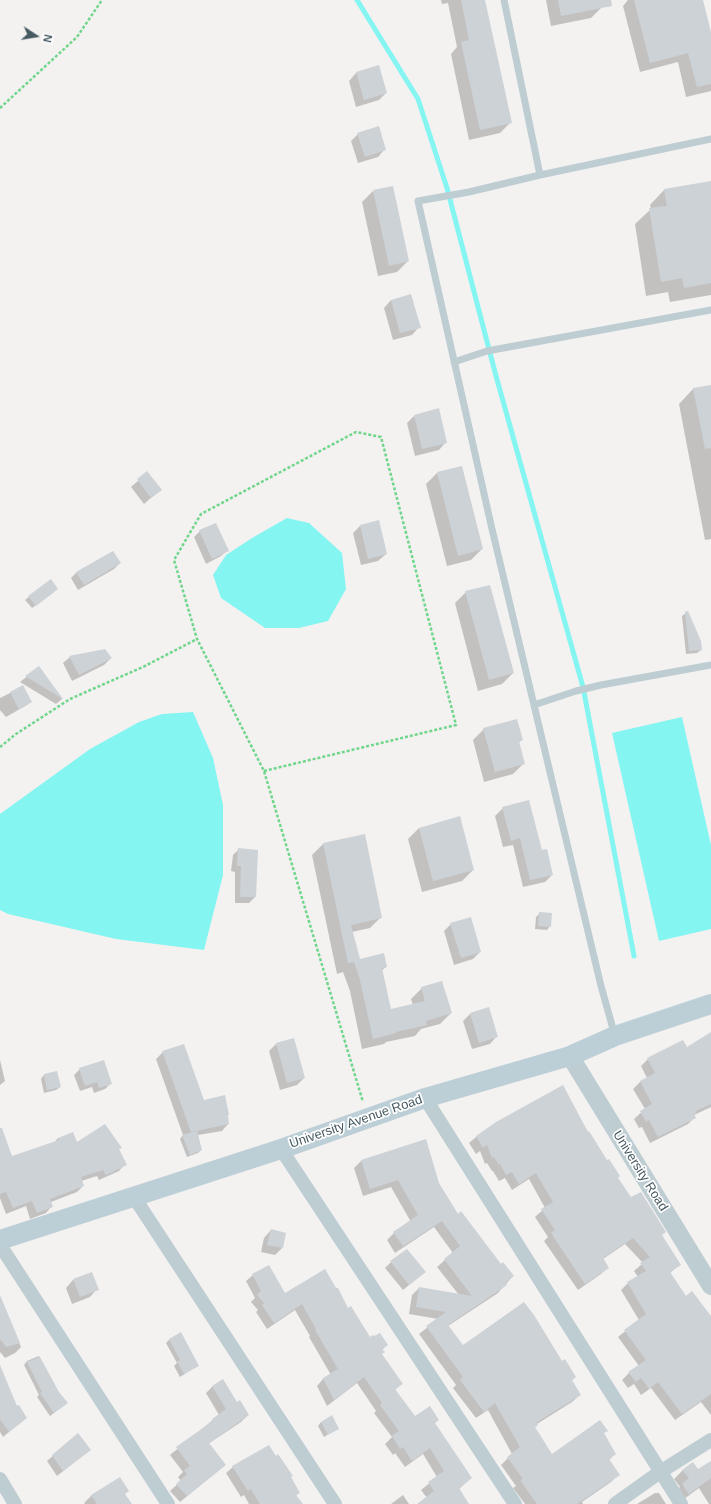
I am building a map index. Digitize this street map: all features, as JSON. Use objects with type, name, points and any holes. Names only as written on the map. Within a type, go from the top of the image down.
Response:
[{"type":"main road","name":"University Avenue Road","points":[[0,1240],[281,1149],[425,1098],[570,1056],[615,1036],[711,1004]]},
{"type":"street","name":"University Road","points":[[570,1056],[711,1286]]},
{"type":"street","points":[[425,1098],[681,1504]]},
{"type":"street","points":[[281,1149],[515,1504]]},
{"type":"street","points":[[134,1197],[335,1504]]},
{"type":"street","points":[[0,1245],[168,1504]]},
{"type":"street","points":[[615,1504],[660,1472],[711,1440]]},
{"type":"street","points":[[0,1479],[15,1504]]},
{"type":"lane","points":[[504,0],[540,175]]},
{"type":"lane","points":[[615,1036],[601,986],[534,705],[418,201],[469,192],[711,138]]},
{"type":"lane","points":[[454,362],[487,351],[711,310]]},
{"type":"lane","points":[[534,705],[576,691],[601,685],[711,665]]},
{"type":"path","points":[[0,108],[77,37],[102,0]]},
{"type":"path","points":[[264,771],[456,725],[381,437],[356,432],[201,514],[174,560],[197,639],[264,771],[368,1118]]},
{"type":"path","points":[[0,747],[16,734],[70,699],[143,667],[197,639]]},
{"type":"water","points":[[287,518],[309,523],[342,553],[346,589],[328,621],[299,628],[265,628],[221,598],[213,575],[226,555]]},
{"type":"water","points":[[193,712],[213,758],[223,805],[223,875],[204,950],[116,939],[8,914],[0,910],[0,814],[90,749],[139,722],[162,714]]},
{"type":"water","points":[[682,717],[711,845],[711,929],[659,941],[612,733]]},
{"type":"building","points":[[461,0],[485,0],[512,123],[480,130],[461,42],[469,40]]},
{"type":"building","points":[[558,0],[611,0],[612,6],[561,16]]},
{"type":"building","points":[[634,0],[703,0],[711,32],[711,84],[697,87],[688,53],[650,63]]},
{"type":"building","points":[[379,65],[387,93],[364,100],[356,72]]},
{"type":"building","points":[[379,126],[386,150],[365,157],[357,133]]},
{"type":"building","points":[[711,181],[711,283],[684,288],[682,278],[661,282],[649,208],[667,206],[664,189]]},
{"type":"building","points":[[393,186],[409,261],[389,266],[373,190]]},
{"type":"building","points":[[411,294],[421,328],[400,333],[391,300]]},
{"type":"building","points":[[711,385],[711,448],[705,449],[693,388]]},
{"type":"building","points":[[439,408],[447,443],[422,449],[414,415]]},
{"type":"building","points":[[462,466],[483,549],[458,556],[437,472]]},
{"type":"building","points":[[147,471],[162,490],[151,498],[137,479]]},
{"type":"building","points":[[379,520],[387,554],[368,559],[360,525]]},
{"type":"building","points":[[216,523],[229,551],[212,559],[199,530]]},
{"type":"building","points":[[113,551],[121,563],[84,585],[76,572]]},
{"type":"building","points":[[51,579],[58,589],[36,606],[28,596]]},
{"type":"building","points":[[490,585],[514,673],[489,680],[465,591]]},
{"type":"building","points":[[688,611],[701,641],[702,650],[689,651],[685,612]]},
{"type":"building","points":[[105,649],[112,658],[79,675],[69,656]]},
{"type":"building","points":[[39,666],[63,699],[25,676]]},
{"type":"building","points":[[23,685],[32,702],[19,709],[10,692]]},
{"type":"building","points":[[517,719],[523,740],[519,741],[525,764],[495,772],[483,728]]},
{"type":"building","points":[[529,800],[542,850],[547,849],[553,875],[530,880],[520,838],[511,841],[502,807]]},
{"type":"building","points":[[460,816],[474,870],[433,881],[419,828]]},
{"type":"building","points":[[365,834],[382,918],[351,925],[360,959],[384,953],[387,967],[382,968],[391,1009],[425,1001],[421,987],[442,981],[452,1013],[426,1021],[427,1025],[373,1039],[360,980],[354,962],[348,963],[323,843]]},
{"type":"building","points":[[238,848],[258,850],[256,897],[240,897],[241,866],[237,866]]},
{"type":"building","points":[[539,912],[552,913],[551,927],[538,926]]},
{"type":"building","points":[[471,917],[481,952],[461,958],[450,923]]},
{"type":"building","points":[[489,1007],[498,1037],[479,1043],[470,1013]]},
{"type":"building","points":[[711,1032],[711,1104],[696,1111],[694,1114],[696,1118],[658,1137],[649,1120],[646,1122],[640,1111],[652,1104],[640,1081],[655,1073],[647,1058],[683,1040],[687,1047]]},
{"type":"building","points":[[294,1038],[305,1078],[287,1083],[276,1043]]},
{"type":"building","points":[[184,1044],[204,1100],[225,1095],[229,1115],[229,1124],[191,1132],[162,1051]]},
{"type":"building","points":[[104,1060],[112,1084],[99,1088],[97,1082],[85,1086],[79,1068]]},
{"type":"building","points":[[57,1071],[61,1087],[47,1090],[44,1074]]},
{"type":"building","points":[[563,1085],[588,1132],[589,1131],[607,1160],[609,1159],[620,1176],[618,1178],[631,1197],[641,1192],[666,1232],[662,1235],[681,1265],[670,1272],[686,1296],[692,1291],[711,1316],[711,1394],[682,1414],[658,1382],[649,1389],[641,1378],[636,1382],[628,1372],[646,1360],[624,1330],[646,1314],[627,1282],[646,1271],[640,1263],[650,1257],[633,1238],[603,1258],[609,1268],[585,1284],[551,1233],[555,1230],[541,1209],[553,1202],[536,1173],[519,1184],[512,1172],[506,1175],[500,1164],[499,1165],[494,1157],[492,1158],[487,1145],[483,1148],[476,1136],[496,1122]]},
{"type":"building","points":[[105,1124],[122,1148],[119,1149],[127,1165],[106,1175],[103,1170],[81,1177],[84,1186],[50,1199],[53,1207],[37,1213],[32,1201],[13,1208],[6,1192],[0,1194],[0,1128],[2,1128],[12,1156],[59,1140],[58,1138],[73,1132],[77,1142]]},
{"type":"building","points":[[197,1131],[202,1150],[190,1155],[182,1135]]},
{"type":"building","points":[[426,1139],[439,1183],[458,1214],[461,1211],[501,1264],[503,1262],[514,1276],[505,1283],[507,1285],[448,1325],[463,1345],[524,1302],[534,1315],[562,1361],[565,1359],[576,1377],[572,1380],[581,1395],[537,1422],[538,1425],[535,1427],[552,1454],[600,1420],[608,1431],[604,1433],[616,1454],[609,1459],[620,1475],[577,1504],[537,1504],[520,1480],[523,1479],[507,1457],[520,1447],[495,1403],[484,1412],[460,1380],[463,1377],[426,1326],[446,1312],[416,1307],[419,1287],[472,1296],[444,1259],[460,1246],[442,1221],[403,1246],[393,1232],[418,1215],[398,1180],[370,1189],[361,1160]]},
{"type":"building","points":[[271,1229],[286,1233],[283,1248],[267,1245]]},
{"type":"building","points":[[407,1249],[426,1272],[409,1285],[390,1261]]},
{"type":"building","points":[[269,1265],[285,1293],[325,1269],[336,1288],[338,1288],[348,1308],[351,1306],[370,1337],[380,1333],[388,1345],[382,1349],[385,1352],[382,1354],[403,1384],[395,1389],[415,1416],[430,1406],[439,1420],[435,1423],[472,1478],[459,1488],[469,1504],[417,1504],[434,1491],[428,1482],[444,1471],[430,1448],[412,1461],[403,1447],[400,1449],[392,1436],[399,1431],[380,1405],[382,1403],[364,1377],[334,1400],[323,1378],[338,1369],[315,1330],[316,1329],[302,1304],[274,1323],[262,1305],[264,1303],[257,1295],[261,1291],[252,1274]]},
{"type":"building","points":[[92,1272],[99,1290],[80,1297],[73,1279]]},
{"type":"building","points":[[0,1295],[20,1343],[6,1347],[0,1339]]},
{"type":"building","points":[[181,1332],[199,1366],[184,1374],[177,1361],[180,1360],[169,1339]]},
{"type":"building","points":[[40,1357],[59,1392],[68,1403],[54,1413],[40,1393],[42,1392],[27,1362]]},
{"type":"building","points":[[0,1365],[17,1406],[19,1405],[27,1418],[9,1432],[0,1419]]},
{"type":"building","points":[[223,1379],[237,1402],[240,1400],[249,1415],[209,1443],[226,1465],[187,1496],[176,1484],[187,1474],[184,1470],[190,1466],[176,1447],[213,1421],[212,1419],[226,1409],[212,1386]]},
{"type":"building","points":[[332,1415],[339,1429],[328,1435],[321,1422]]},
{"type":"building","points":[[78,1433],[91,1450],[63,1471],[52,1455]]},
{"type":"building","points":[[269,1445],[276,1456],[278,1454],[293,1476],[291,1477],[300,1493],[296,1495],[303,1504],[260,1504],[251,1489],[248,1491],[232,1466]]},
{"type":"building","points":[[711,1461],[711,1478],[689,1494],[682,1484],[689,1478],[682,1470],[693,1462],[698,1469]]},
{"type":"building","points":[[120,1477],[129,1491],[125,1494],[132,1504],[97,1504],[91,1495]]},
{"type":"waterway","points":[[357,0],[418,99],[447,188],[496,376],[583,687],[634,956]]}]
